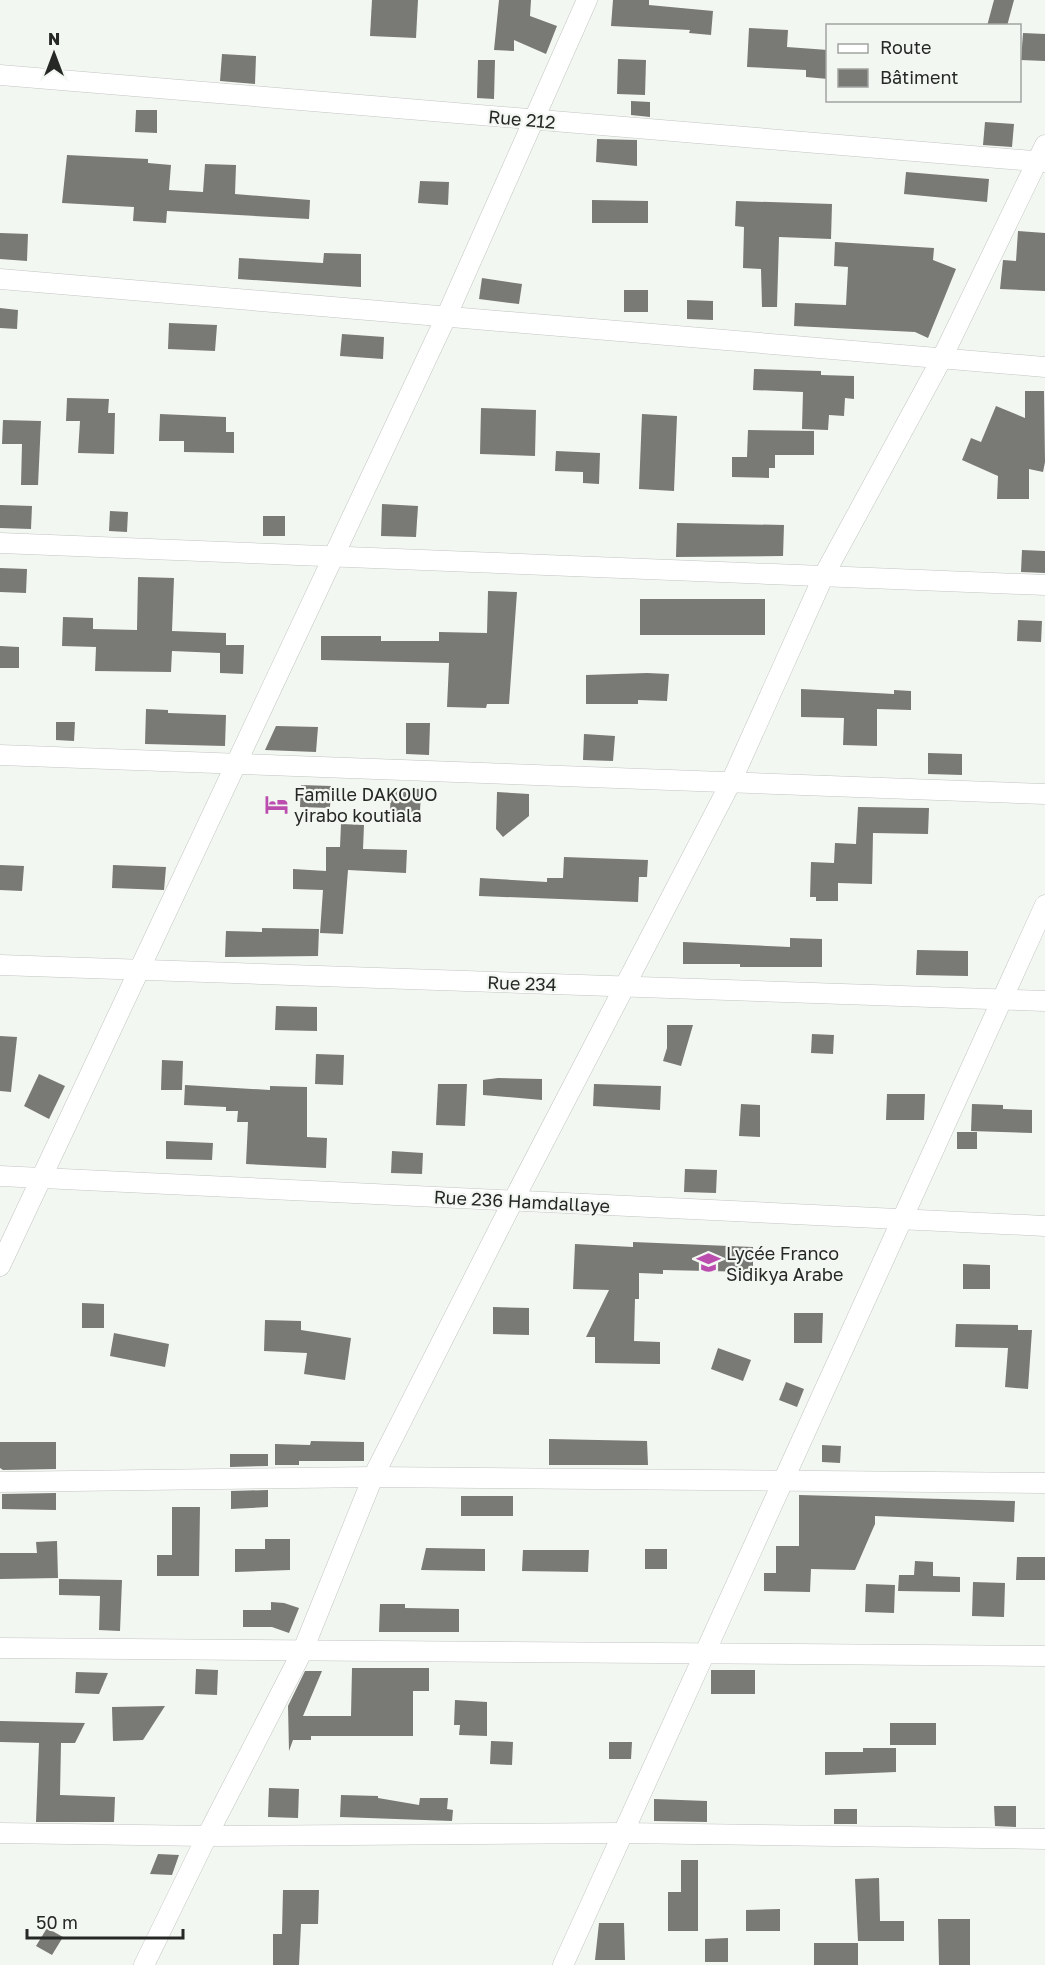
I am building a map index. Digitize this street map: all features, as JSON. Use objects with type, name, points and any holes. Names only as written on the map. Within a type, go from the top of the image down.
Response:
[{"type":"street","points":[[0,1266],[39,1178],[140,969],[447,315],[587,0]]},
{"type":"street","name":"Rue 212","points":[[0,75],[534,120],[1042,156]]},
{"type":"street","points":[[144,1965],[207,1836],[303,1650],[374,1477],[623,986],[730,782],[825,575],[941,360],[1042,156]]},
{"type":"street","points":[[0,279],[447,315],[941,360],[1045,366]]},
{"type":"street","points":[[0,543],[1045,585]]},
{"type":"street","points":[[0,755],[1045,794]]},
{"type":"street","points":[[563,1965],[1045,906]]},
{"type":"street","name":"Rue 234","points":[[0,965],[1045,1001]]},
{"type":"street","name":"Rue 236 Hamdallaye","points":[[0,1176],[1045,1226]]},
{"type":"street","points":[[0,1482],[374,1477],[1045,1483]]},
{"type":"street","points":[[0,1648],[1045,1656]]},
{"type":"street","points":[[0,1833],[207,1836],[623,1833],[1045,1839]]},
{"type":"building","points":[[372,0],[418,0],[416,38],[370,36]]},
{"type":"building","points":[[499,0],[531,0],[530,16],[557,26],[546,54],[514,40],[514,51],[494,50]]},
{"type":"building","points":[[613,0],[649,0],[649,5],[713,11],[711,35],[689,33],[690,30],[611,26]]},
{"type":"building","points":[[994,0],[1014,0],[1008,24],[988,24]]},
{"type":"building","points":[[749,28],[788,30],[787,47],[826,50],[826,79],[806,77],[806,70],[747,67]]},
{"type":"building","points":[[1023,33],[1045,34],[1045,61],[1021,60]]},
{"type":"building","points":[[222,54],[256,56],[255,84],[220,81]]},
{"type":"building","points":[[618,59],[646,60],[645,95],[617,94]]},
{"type":"building","points":[[478,60],[495,60],[494,99],[477,98]]},
{"type":"building","points":[[631,101],[650,102],[650,117],[631,115]]},
{"type":"building","points":[[136,110],[157,110],[157,133],[135,132]]},
{"type":"building","points":[[985,122],[1014,124],[1012,147],[983,145]]},
{"type":"building","points":[[597,139],[637,140],[637,166],[596,162]]},
{"type":"building","points":[[67,155],[148,159],[148,163],[171,165],[169,190],[203,192],[205,164],[236,165],[235,194],[310,200],[309,219],[167,211],[166,223],[133,221],[134,207],[62,203]]},
{"type":"building","points":[[906,172],[989,179],[987,202],[904,194]]},
{"type":"building","points":[[420,181],[449,182],[448,205],[418,203]]},
{"type":"building","points":[[592,200],[648,201],[648,223],[592,223]]},
{"type":"building","points":[[736,201],[832,204],[831,239],[779,237],[777,307],[762,307],[761,269],[743,268],[744,227],[735,226]]},
{"type":"building","points":[[1018,231],[1045,233],[1045,291],[1000,289],[1003,260],[1016,261]]},
{"type":"building","points":[[0,233],[28,234],[27,261],[0,259]]},
{"type":"building","points":[[835,242],[934,248],[933,260],[956,269],[928,338],[915,332],[794,326],[795,303],[846,305],[848,267],[834,266]]},
{"type":"building","points":[[324,253],[361,254],[361,287],[238,279],[239,258],[323,263]]},
{"type":"building","points":[[482,278],[522,284],[519,304],[479,299]]},
{"type":"building","points":[[624,290],[648,290],[648,312],[624,312]]},
{"type":"building","points":[[687,300],[713,301],[713,320],[687,319]]},
{"type":"building","points":[[0,308],[18,310],[17,329],[0,328]]},
{"type":"building","points":[[169,323],[217,325],[215,351],[168,349]]},
{"type":"building","points":[[342,334],[384,337],[383,359],[340,356]]},
{"type":"building","points":[[754,369],[821,371],[821,375],[854,376],[854,399],[845,398],[844,416],[829,415],[828,430],[802,429],[803,392],[753,390]]},
{"type":"building","points":[[1025,391],[1044,391],[1045,462],[1043,472],[1029,469],[1029,499],[997,499],[998,476],[962,460],[971,438],[981,442],[996,406],[1025,418]]},
{"type":"building","points":[[67,398],[109,399],[108,413],[115,413],[114,454],[78,453],[80,421],[66,421]]},
{"type":"building","points":[[481,408],[536,410],[535,456],[480,454]]},
{"type":"building","points":[[160,414],[226,417],[226,432],[234,432],[234,453],[184,452],[184,441],[159,441]]},
{"type":"building","points":[[642,414],[677,416],[674,491],[639,489]]},
{"type":"building","points":[[3,420],[41,421],[38,485],[21,485],[22,444],[2,444]]},
{"type":"building","points":[[748,430],[814,431],[814,455],[775,455],[775,468],[769,468],[769,478],[732,477],[732,457],[747,457]]},
{"type":"building","points":[[556,451],[600,453],[599,484],[583,483],[583,472],[555,471]]},
{"type":"building","points":[[382,504],[418,506],[416,537],[381,536]]},
{"type":"building","points":[[0,505],[32,506],[31,529],[0,528]]},
{"type":"building","points":[[110,511],[128,512],[127,532],[109,531]]},
{"type":"building","points":[[263,516],[285,516],[285,536],[263,536]]},
{"type":"building","points":[[677,523],[784,525],[783,556],[676,557]]},
{"type":"building","points":[[1022,550],[1045,551],[1045,573],[1021,572]]},
{"type":"building","points":[[0,568],[27,569],[26,593],[0,592]]},
{"type":"building","points":[[138,577],[174,578],[172,631],[226,633],[226,645],[244,645],[243,674],[220,673],[220,653],[172,651],[171,672],[95,671],[96,647],[62,646],[63,617],[93,618],[93,629],[137,630]]},
{"type":"building","points":[[488,591],[517,592],[509,704],[487,704],[486,708],[447,707],[449,663],[321,660],[321,636],[381,636],[381,641],[439,641],[439,632],[487,633]]},
{"type":"building","points":[[640,599],[765,599],[765,635],[640,635]]},
{"type":"building","points":[[1018,620],[1042,621],[1041,642],[1017,641]]},
{"type":"building","points":[[0,646],[19,647],[19,668],[0,668]]},
{"type":"building","points":[[669,674],[667,701],[638,700],[638,704],[586,704],[586,675]]},
{"type":"building","points":[[801,689],[894,694],[894,690],[911,691],[911,710],[877,709],[877,746],[843,745],[844,718],[801,717]]},
{"type":"building","points":[[146,709],[168,710],[168,713],[226,715],[225,746],[145,744]]},
{"type":"building","points":[[56,722],[75,722],[74,741],[56,740]]},
{"type":"building","points":[[406,723],[430,723],[429,755],[406,754]]},
{"type":"building","points":[[276,726],[318,727],[316,752],[265,750]]},
{"type":"building","points":[[584,734],[615,736],[613,761],[583,760]]},
{"type":"building","points":[[928,753],[962,754],[962,775],[928,774]]},
{"type":"building","points":[[301,785],[331,786],[330,808],[300,807]]},
{"type":"building","points":[[391,788],[421,789],[420,812],[390,812]]},
{"type":"building","points":[[497,792],[529,794],[529,816],[503,837],[496,829]]},
{"type":"building","points":[[858,807],[929,808],[928,834],[873,833],[872,884],[838,883],[838,901],[816,901],[816,897],[810,897],[811,862],[834,863],[835,843],[856,844]]},
{"type":"building","points":[[341,824],[364,825],[363,849],[407,850],[406,873],[348,870],[343,934],[320,933],[323,890],[293,889],[293,869],[326,871],[326,847],[340,847]]},
{"type":"building","points":[[564,857],[648,860],[647,877],[639,877],[638,902],[479,896],[480,878],[547,882],[547,878],[563,878]]},
{"type":"building","points":[[0,865],[24,866],[22,891],[0,890]]},
{"type":"building","points":[[113,865],[166,867],[164,890],[112,888]]},
{"type":"building","points":[[262,928],[319,929],[318,956],[225,957],[226,931],[262,932]]},
{"type":"building","points":[[790,938],[822,939],[822,967],[683,964],[683,942],[790,947]]},
{"type":"building","points":[[917,950],[968,951],[968,976],[916,975]]},
{"type":"building","points":[[276,1006],[317,1007],[317,1031],[275,1030]]},
{"type":"building","points":[[667,1025],[693,1025],[681,1066],[663,1061],[667,1048]]},
{"type":"building","points":[[812,1034],[834,1035],[833,1054],[811,1053]]},
{"type":"building","points":[[0,1036],[17,1037],[11,1092],[0,1091]]},
{"type":"building","points":[[316,1054],[344,1055],[343,1085],[315,1084]]},
{"type":"building","points":[[162,1060],[183,1061],[182,1090],[161,1090]]},
{"type":"building","points":[[39,1074],[65,1086],[49,1119],[24,1106]]},
{"type":"building","points":[[542,1079],[542,1100],[483,1095],[483,1080]]},
{"type":"building","points":[[438,1084],[467,1084],[465,1126],[436,1125]]},
{"type":"building","points":[[594,1084],[661,1086],[660,1110],[593,1106]]},
{"type":"building","points":[[185,1085],[270,1090],[270,1086],[307,1087],[307,1137],[327,1138],[326,1168],[246,1164],[248,1122],[237,1122],[238,1111],[226,1111],[226,1107],[184,1105]]},
{"type":"building","points":[[887,1094],[925,1094],[924,1120],[886,1120]]},
{"type":"building","points":[[741,1104],[760,1105],[760,1137],[739,1136]]},
{"type":"building","points":[[972,1104],[1003,1105],[1003,1109],[1032,1110],[1032,1133],[971,1131]]},
{"type":"building","points":[[957,1132],[977,1132],[977,1149],[957,1149]]},
{"type":"building","points":[[166,1141],[213,1143],[212,1160],[166,1159]]},
{"type":"building","points":[[392,1151],[423,1153],[422,1174],[391,1173]]},
{"type":"building","points":[[685,1169],[717,1170],[716,1193],[684,1192]]},
{"type":"building","points":[[633,1242],[753,1247],[753,1272],[663,1270],[663,1274],[639,1273],[639,1299],[635,1299],[634,1341],[660,1342],[660,1364],[595,1363],[595,1337],[586,1337],[609,1290],[573,1289],[575,1244],[633,1247]]},
{"type":"building","points":[[963,1264],[990,1265],[990,1289],[963,1289]]},
{"type":"building","points":[[82,1303],[104,1304],[104,1328],[82,1328]]},
{"type":"building","points":[[493,1307],[529,1308],[529,1335],[493,1334]]},
{"type":"building","points":[[794,1313],[823,1313],[822,1343],[794,1343]]},
{"type":"building","points":[[265,1320],[301,1321],[301,1330],[351,1338],[345,1380],[304,1374],[307,1353],[264,1351]]},
{"type":"building","points":[[956,1324],[1018,1325],[1018,1330],[1032,1330],[1028,1389],[1005,1387],[1008,1348],[955,1347]]},
{"type":"building","points":[[114,1333],[169,1344],[165,1367],[110,1356]]},
{"type":"building","points":[[718,1348],[751,1360],[743,1381],[711,1369]]},
{"type":"building","points":[[786,1382],[804,1389],[797,1407],[779,1400]]},
{"type":"building","points":[[549,1439],[647,1441],[648,1465],[549,1465]]},
{"type":"building","points":[[311,1441],[364,1442],[364,1461],[299,1461],[299,1465],[275,1465],[275,1444],[310,1445]]},
{"type":"building","points":[[0,1442],[56,1442],[56,1469],[3,1470],[0,1468]]},
{"type":"building","points":[[822,1445],[841,1446],[840,1463],[822,1462]]},
{"type":"building","points":[[230,1454],[268,1454],[268,1466],[230,1467]]},
{"type":"building","points":[[268,1490],[268,1507],[231,1509],[231,1491]]},
{"type":"building","points":[[56,1493],[56,1510],[2,1509],[2,1494]]},
{"type":"building","points":[[799,1495],[1015,1501],[1014,1522],[875,1516],[875,1524],[855,1570],[811,1569],[810,1592],[764,1591],[764,1573],[776,1573],[776,1546],[799,1546]]},
{"type":"building","points":[[461,1496],[513,1496],[513,1516],[461,1516]]},
{"type":"building","points":[[172,1507],[200,1507],[199,1576],[157,1576],[157,1555],[172,1555]]},
{"type":"building","points":[[265,1539],[290,1539],[290,1570],[235,1572],[235,1549],[265,1549]]},
{"type":"building","points":[[57,1541],[58,1578],[0,1579],[0,1553],[37,1553],[36,1542]]},
{"type":"building","points":[[426,1548],[485,1549],[485,1571],[421,1570]]},
{"type":"building","points":[[645,1549],[667,1549],[667,1569],[645,1569]]},
{"type":"building","points":[[523,1550],[589,1550],[588,1572],[522,1571]]},
{"type":"building","points":[[1017,1557],[1045,1557],[1045,1580],[1016,1580]]},
{"type":"building","points":[[915,1561],[933,1562],[933,1576],[960,1577],[960,1592],[898,1591],[899,1575],[914,1575]]},
{"type":"building","points":[[59,1579],[122,1580],[120,1631],[99,1630],[100,1596],[59,1595]]},
{"type":"building","points":[[973,1582],[1005,1583],[1004,1617],[972,1616]]},
{"type":"building","points":[[866,1584],[895,1585],[894,1613],[865,1612]]},
{"type":"building","points":[[271,1602],[299,1608],[289,1633],[272,1627],[243,1627],[243,1610],[271,1610]]},
{"type":"building","points":[[380,1604],[405,1604],[405,1608],[459,1609],[459,1632],[379,1632]]},
{"type":"building","points":[[352,1668],[429,1668],[429,1691],[413,1691],[413,1736],[311,1736],[311,1740],[293,1740],[289,1751],[288,1706],[305,1671],[322,1671],[303,1716],[351,1716]]},
{"type":"building","points":[[196,1669],[218,1670],[217,1695],[195,1694]]},
{"type":"building","points":[[711,1670],[755,1670],[755,1694],[711,1694]]},
{"type":"building","points":[[76,1672],[108,1673],[99,1694],[75,1693]]},
{"type":"building","points":[[455,1700],[487,1702],[487,1736],[459,1735],[460,1725],[454,1725]]},
{"type":"building","points":[[165,1706],[143,1740],[113,1741],[112,1707]]},
{"type":"building","points":[[0,1721],[85,1723],[75,1743],[61,1743],[60,1795],[115,1797],[114,1822],[36,1822],[39,1743],[0,1742]]},
{"type":"building","points":[[890,1723],[936,1723],[936,1745],[890,1745]]},
{"type":"building","points":[[491,1741],[513,1742],[512,1765],[490,1764]]},
{"type":"building","points":[[609,1742],[632,1742],[631,1759],[609,1759]]},
{"type":"building","points":[[863,1748],[896,1748],[896,1772],[825,1775],[825,1752],[863,1752]]},
{"type":"building","points":[[269,1788],[299,1789],[298,1818],[268,1817]]},
{"type":"building","points":[[341,1795],[378,1796],[378,1798],[419,1805],[420,1798],[448,1798],[447,1809],[453,1810],[452,1821],[340,1817]]},
{"type":"building","points":[[654,1799],[707,1801],[707,1822],[654,1821]]},
{"type":"building","points":[[994,1806],[1016,1806],[1016,1827],[995,1826]]},
{"type":"building","points":[[834,1809],[857,1809],[857,1824],[834,1824]]},
{"type":"building","points":[[158,1854],[179,1855],[172,1875],[150,1874]]},
{"type":"building","points":[[681,1860],[698,1860],[698,1931],[668,1931],[668,1892],[681,1892]]},
{"type":"building","points":[[879,1878],[880,1921],[904,1921],[904,1941],[858,1941],[855,1879]]},
{"type":"building","points":[[283,1890],[319,1890],[318,1924],[301,1924],[299,1965],[273,1965],[273,1934],[282,1934]]},
{"type":"building","points":[[780,1909],[780,1931],[746,1931],[746,1910]]},
{"type":"building","points":[[938,1919],[970,1919],[970,1965],[939,1965]]},
{"type":"building","points":[[599,1923],[624,1923],[625,1960],[595,1960]]},
{"type":"building","points":[[47,1928],[63,1937],[52,1955],[36,1946]]},
{"type":"building","points":[[728,1938],[728,1962],[705,1962],[705,1939]]},
{"type":"building","points":[[814,1943],[858,1943],[858,1965],[814,1965]]},
{"type":"place","name":"Famille DAKOUO yirabo koutiala","points":[[276,804]]},
{"type":"place","name":"Lycée Franco Sidikya Arabe","points":[[708,1263]]}]
